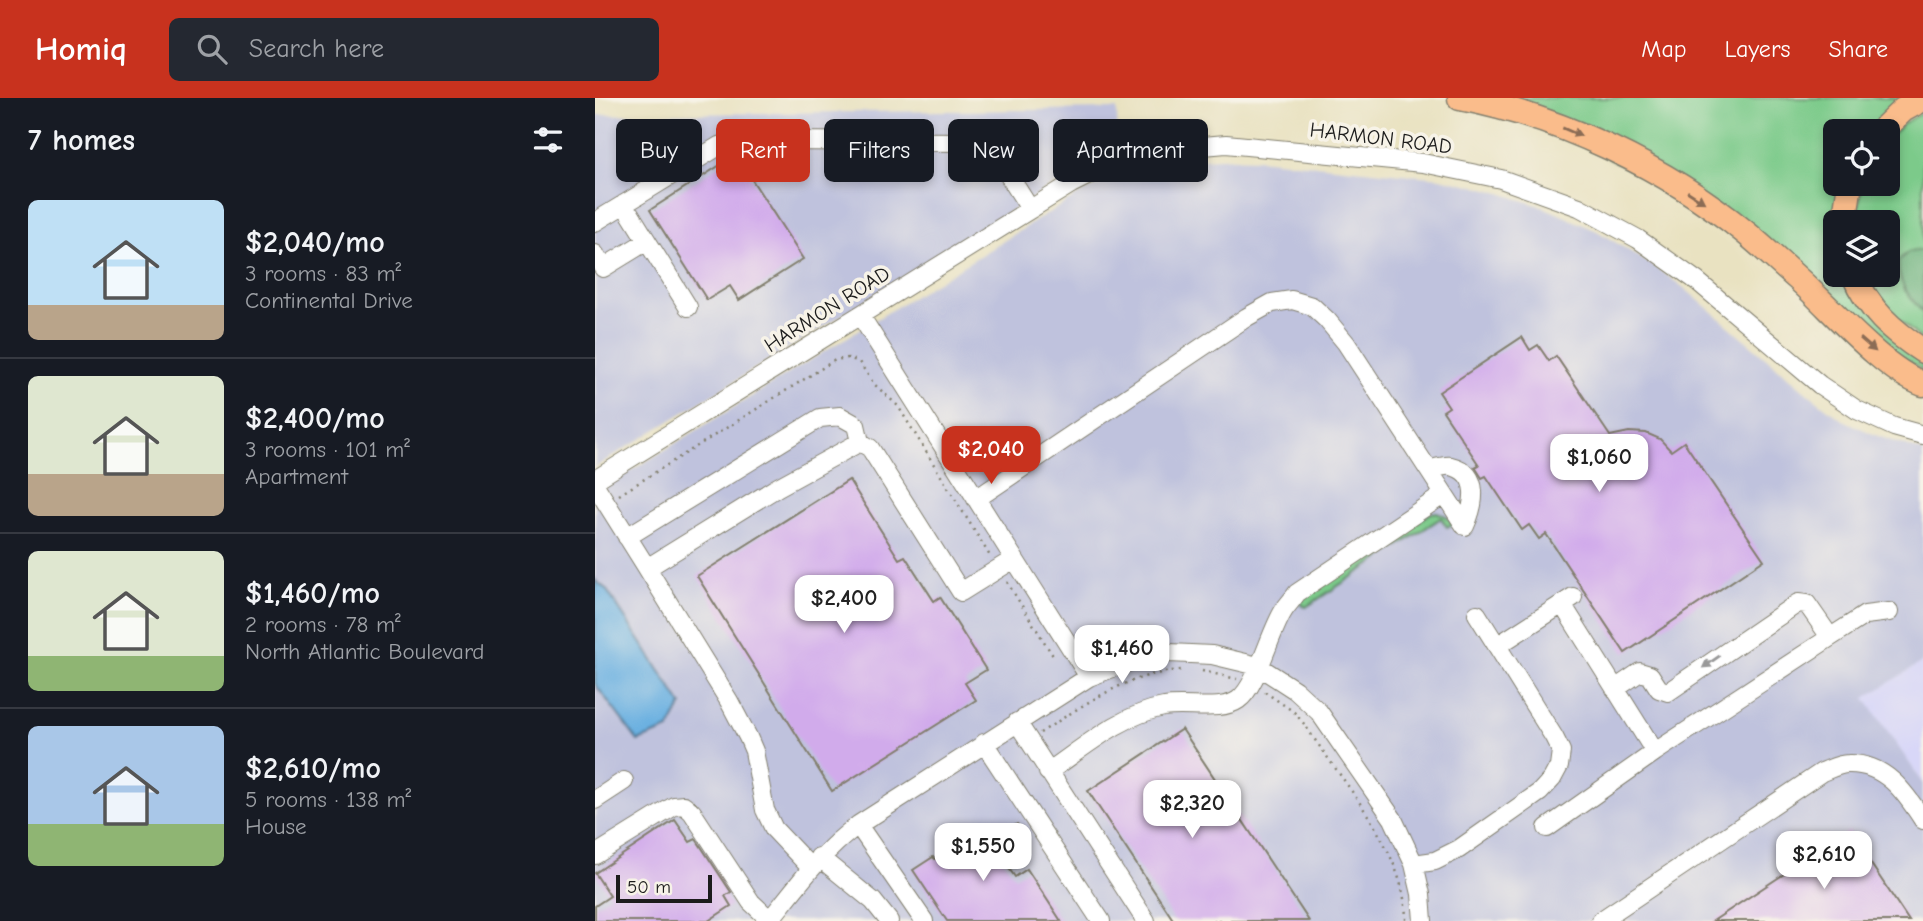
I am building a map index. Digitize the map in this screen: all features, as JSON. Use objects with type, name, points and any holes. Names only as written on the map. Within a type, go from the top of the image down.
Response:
[{"type":"highway","points":[[1460,98],[1506,108],[1573,132],[1637,162],[1697,197],[1745,232],[1868,346],[1913,380],[1923,384]]},
{"type":"highway","points":[[1894,119],[1903,110],[1923,99]]},
{"type":"highway","points":[[1859,287],[1889,327],[1923,351]]},
{"type":"street","points":[[595,222],[719,146],[733,141],[983,142],[992,149],[1030,209]]},
{"type":"street","name":"HARMON ROAD","points":[[595,483],[1030,209],[1091,174],[1139,155],[1226,144],[1423,163],[1501,178],[1579,207],[1638,239],[1697,281],[1820,385],[1857,410],[1894,427],[1923,435]]},
{"type":"street","points":[[624,204],[688,307]]},
{"type":"street","points":[[595,254],[603,268],[647,241]]},
{"type":"street","points":[[976,499],[1247,317],[1272,303],[1292,300],[1312,306],[1340,335],[1465,526],[1475,495],[1469,480],[1461,470],[1448,465],[1429,470]]},
{"type":"street","points":[[860,315],[1089,677]]},
{"type":"street","points":[[628,537],[820,418],[840,416],[856,425],[860,442],[870,448],[961,592],[1014,559]]},
{"type":"street","points":[[647,568],[778,487],[860,442]]},
{"type":"street","points":[[595,483],[729,701],[748,737],[754,751],[765,810],[774,830],[815,863],[873,901],[889,921]]},
{"type":"street","points":[[1048,772],[1120,724],[1143,714],[1164,707],[1229,704],[1243,696],[1284,610],[1297,593],[1443,495]]},
{"type":"street","points":[[1497,646],[1568,601],[1615,689],[1655,752]]},
{"type":"street","points":[[1615,689],[1640,673],[1650,675],[1659,689],[1668,692],[1798,604],[1807,604],[1831,637]]},
{"type":"street","points":[[1547,828],[1655,752],[1865,615],[1889,612]]},
{"type":"street","points":[[1414,864],[1435,861],[1459,849],[1541,792],[1559,766],[1561,751],[1554,737],[1477,614]]},
{"type":"street","points":[[595,855],[674,806],[684,805],[692,812],[751,902],[769,920],[835,842],[1089,677],[1131,660],[1169,653],[1212,655],[1258,666],[1295,690],[1319,712],[1393,819],[1414,864],[1421,894],[1423,921]]},
{"type":"street","points":[[1017,722],[1146,921]]},
{"type":"street","points":[[984,743],[1101,921]]},
{"type":"street","points":[[1601,921],[1822,772],[1846,764],[1871,767],[1890,777],[1909,798],[1923,820]]},
{"type":"street","points":[[595,800],[624,781]]},
{"type":"street","points":[[858,825],[924,921]]},
{"type":"path","points":[[606,503],[835,360],[848,358],[859,362],[874,384],[901,411],[1055,659]]},
{"type":"path","points":[[1028,741],[1126,681],[1156,673],[1184,670]]},
{"type":"path","points":[[1198,670],[1217,673],[1249,684],[1275,697],[1305,725],[1374,826],[1392,858],[1399,878],[1406,921]]},
{"type":"shaded area","points":[[1117,109],[1117,119],[1053,119],[1053,182],[1058,182],[595,467],[595,115]]},
{"type":"shaded area","points":[[1208,159],[1257,159],[1440,178],[1488,189],[1543,207],[1597,231],[1658,269],[1841,419],[1875,435],[1923,452],[1923,661],[1865,698],[1923,783],[1923,921],[595,921],[595,493],[1078,195],[1103,182],[1208,182]]},
{"type":"shaded area","points":[[1923,661],[1923,783],[1864,698]]},
{"type":"green space","points":[[1497,98],[1911,98],[1887,119],[1823,119],[1823,196],[1841,196],[1839,210],[1823,210],[1823,287],[1858,287],[1923,359],[1923,371],[1888,348],[1779,249]]},
{"type":"green space","points":[[1923,112],[1923,250],[1908,252],[1903,288],[1923,313],[1923,341],[1888,311],[1873,287],[1900,287],[1900,210],[1858,210],[1860,196],[1900,196],[1900,127]]},
{"type":"green space","points":[[1923,250],[1923,313],[1909,295],[1900,276],[1900,259],[1908,252]]},
{"type":"green space","points":[[1437,512],[1446,516],[1453,524],[1447,527],[1441,518],[1306,607],[1302,605],[1301,599],[1431,513]]},
{"type":"water","points":[[595,580],[606,589],[682,705],[669,729],[638,741],[595,684]]},
{"type":"building","points":[[716,168],[716,182],[753,182],[803,259],[739,300],[730,286],[707,300],[650,210],[694,182],[702,182],[702,177]]},
{"type":"building","points":[[1522,337],[1530,350],[1538,345],[1549,361],[1556,356],[1610,436],[1629,432],[1646,433],[1660,439],[1671,451],[1684,442],[1764,560],[1625,653],[1546,534],[1539,539],[1529,525],[1522,530],[1486,476],[1482,478],[1475,467],[1479,465],[1443,411],[1449,407],[1439,392]]},
{"type":"building","points":[[849,480],[899,559],[905,556],[934,601],[940,597],[986,670],[965,683],[976,700],[832,791],[697,576]]},
{"type":"building","points":[[1182,729],[1309,921],[1174,921],[1088,791]]},
{"type":"building","points":[[675,820],[690,842],[696,839],[731,892],[725,896],[731,906],[708,921],[595,921],[595,906],[610,896],[595,873]]},
{"type":"building","points":[[1017,824],[1019,826],[998,853],[1015,877],[1027,869],[1061,921],[947,921],[913,870],[987,825],[990,830],[995,827],[1001,836]]},
{"type":"building","points":[[1849,831],[1909,921],[1713,921]]}]
